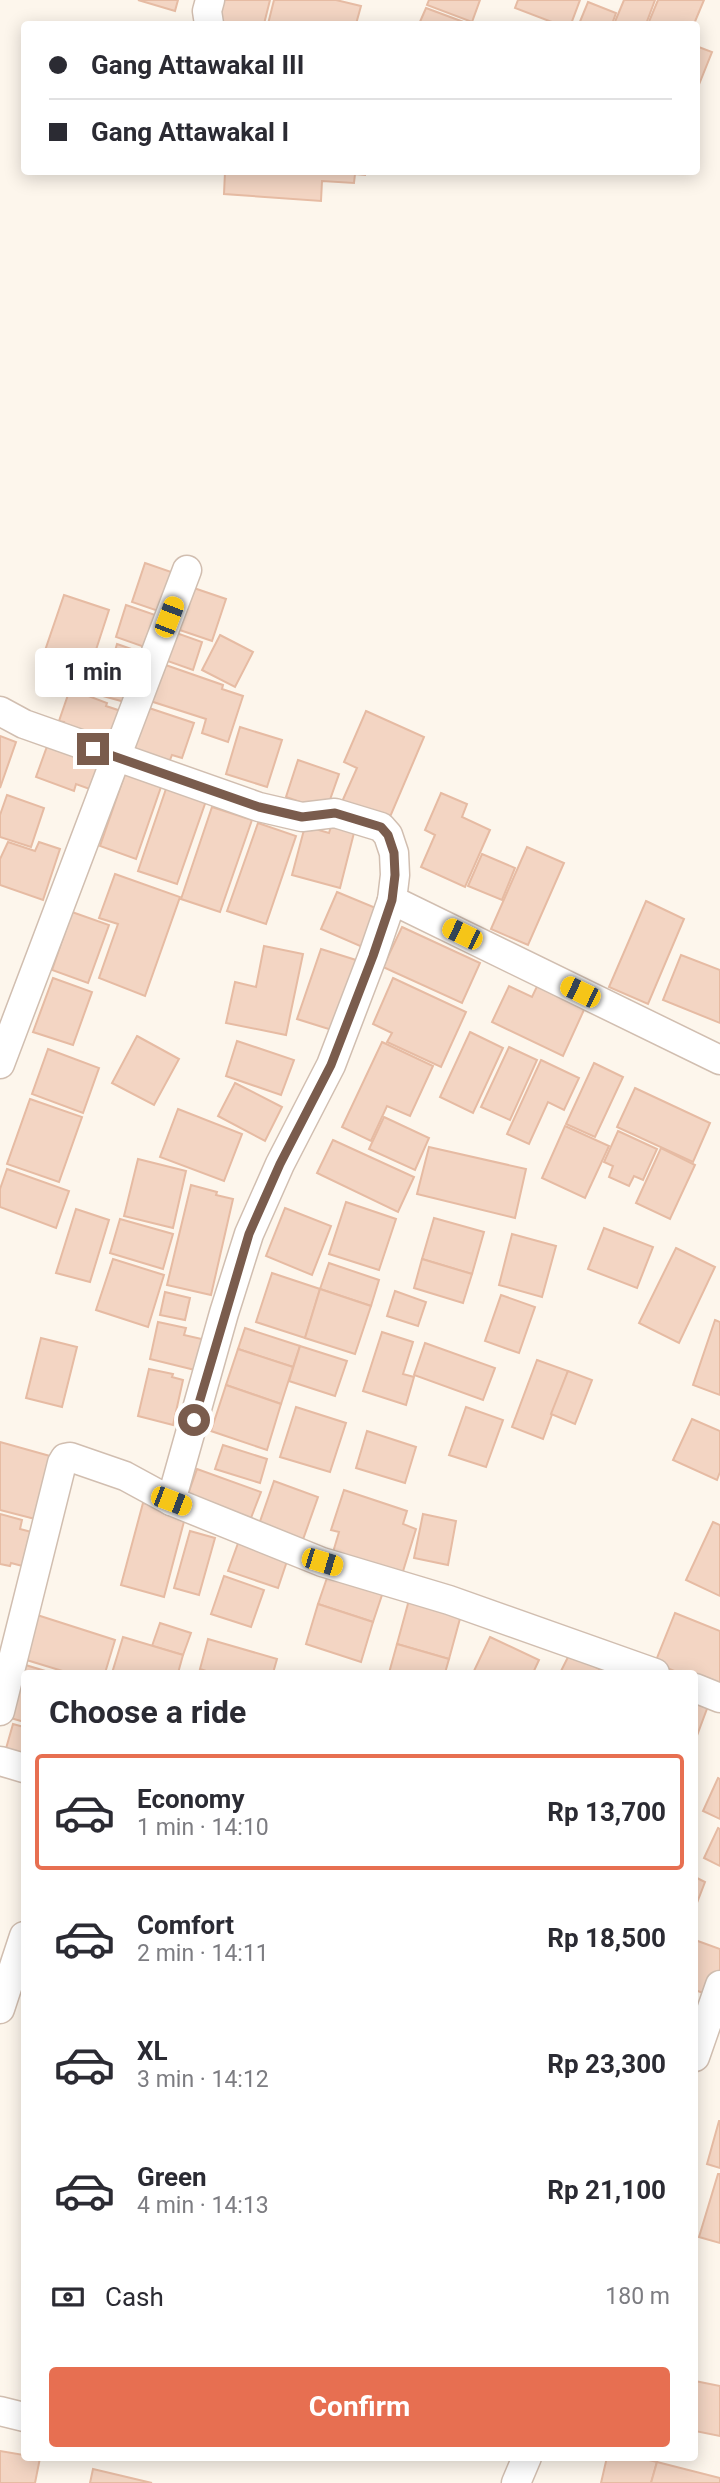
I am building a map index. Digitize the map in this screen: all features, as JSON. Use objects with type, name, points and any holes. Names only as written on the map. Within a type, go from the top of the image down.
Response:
[{"type":"street","points":[[209,21],[207,11],[210,0]]},
{"type":"street","points":[[0,1064],[187,570]]},
{"type":"street","points":[[0,711],[24,724],[259,807],[302,817],[335,813],[381,827],[388,835],[394,853],[392,900],[331,1065],[280,1164],[249,1234],[171,1501]]},
{"type":"street","points":[[392,900],[720,1060]]},
{"type":"street","points":[[0,1711],[62,1463],[65,1458],[70,1457],[125,1476],[171,1501],[322,1562],[449,1600],[647,1670]]},
{"type":"street","points":[[698,1689],[720,1698]]},
{"type":"street","points":[[0,1760],[21,1767]]},
{"type":"street","points":[[0,2009],[21,1945]]},
{"type":"street","points":[[698,2049],[720,1985]]},
{"type":"street","points":[[0,2410],[21,2416]]},
{"type":"street","points":[[516,2483],[525,2461]]},
{"type":"building","points":[[138,0],[178,0],[175,11]]},
{"type":"building","points":[[221,0],[270,0],[265,21],[218,21]]},
{"type":"building","points":[[274,0],[336,0],[361,6],[357,21],[269,21]]},
{"type":"building","points":[[429,0],[480,0],[472,21],[427,5]]},
{"type":"building","points":[[518,0],[580,0],[572,21],[549,21],[515,8]]},
{"type":"building","points":[[624,0],[655,0],[647,21],[615,21]]},
{"type":"building","points":[[658,0],[704,0],[695,21],[649,21]]},
{"type":"building","points":[[588,2],[616,13],[613,21],[580,21]]},
{"type":"building","points":[[426,8],[461,21],[420,21]]},
{"type":"building","points":[[700,48],[712,52],[700,82]]},
{"type":"building","points":[[225,175],[355,175],[354,183],[322,181],[321,201],[224,194]]},
{"type":"building","points":[[145,563],[180,575],[167,614],[132,602]]},
{"type":"building","points":[[185,585],[226,599],[212,641],[171,627]]},
{"type":"building","points":[[64,595],[109,610],[93,659],[76,653],[66,684],[37,674]]},
{"type":"building","points":[[126,605],[164,618],[153,650],[116,637]]},
{"type":"building","points":[[168,630],[202,642],[193,670],[159,658]]},
{"type":"building","points":[[220,635],[253,652],[235,687],[202,670]]},
{"type":"building","points":[[117,644],[149,655],[132,704],[85,691],[97,656],[112,661]]},
{"type":"building","points":[[157,662],[223,685],[222,689],[243,696],[228,742],[202,733],[206,719],[144,699]]},
{"type":"building","points":[[70,689],[130,714],[116,754],[60,734],[64,722],[59,721]]},
{"type":"building","points":[[140,705],[194,723],[182,758],[172,755],[166,770],[124,756]]},
{"type":"building","points":[[366,711],[424,737],[387,824],[341,804],[357,768],[344,762]]},
{"type":"building","points":[[240,727],[282,740],[267,787],[226,774]]},
{"type":"building","points":[[0,736],[16,742],[0,788]]},
{"type":"building","points":[[50,738],[108,763],[98,792],[76,784],[74,791],[36,777]]},
{"type":"building","points":[[298,760],[339,774],[326,811],[286,797]]},
{"type":"building","points":[[126,771],[162,784],[136,859],[100,846]]},
{"type":"building","points":[[168,783],[207,798],[177,884],[138,871]]},
{"type":"building","points":[[441,793],[467,804],[462,817],[490,830],[465,887],[421,867],[435,835],[425,830]]},
{"type":"building","points":[[7,795],[44,808],[31,847],[0,837],[0,815]]},
{"type":"building","points":[[212,807],[252,820],[220,912],[181,899]]},
{"type":"building","points":[[333,820],[356,825],[340,888],[292,875],[305,826],[329,833]]},
{"type":"building","points":[[258,823],[296,836],[266,924],[227,911]]},
{"type":"building","points":[[8,842],[35,851],[39,842],[60,849],[43,900],[0,885],[0,859]]},
{"type":"building","points":[[527,847],[564,863],[528,945],[491,929]]},
{"type":"building","points":[[482,854],[515,868],[502,900],[468,886]]},
{"type":"building","points":[[115,874],[180,897],[145,996],[99,978],[118,924],[99,918]]},
{"type":"building","points":[[337,892],[383,911],[367,949],[321,929]]},
{"type":"building","points":[[646,901],[684,919],[648,1004],[609,987]]},
{"type":"building","points":[[72,912],[109,925],[88,983],[52,970]]},
{"type":"building","points":[[402,927],[480,963],[462,1003],[383,967]]},
{"type":"building","points":[[264,946],[303,954],[286,1035],[226,1023],[235,982],[256,987]]},
{"type":"building","points":[[321,949],[356,960],[332,1030],[297,1019]]},
{"type":"building","points":[[681,955],[720,970],[720,1023],[663,1000]]},
{"type":"building","points":[[53,978],[92,992],[73,1045],[33,1032]]},
{"type":"building","points":[[393,978],[466,1012],[441,1067],[387,1042],[392,1033],[373,1024]]},
{"type":"building","points":[[541,978],[588,1001],[563,1056],[492,1022],[509,986],[532,997]]},
{"type":"building","points":[[470,1032],[503,1048],[473,1113],[440,1097]]},
{"type":"building","points":[[137,1036],[179,1059],[154,1105],[112,1083]]},
{"type":"building","points":[[237,1041],[294,1060],[281,1095],[226,1076]]},
{"type":"building","points":[[382,1042],[433,1066],[410,1116],[387,1106],[371,1141],[342,1127]]},
{"type":"building","points":[[509,1047],[537,1060],[510,1120],[481,1107]]},
{"type":"building","points":[[48,1049],[99,1068],[83,1113],[32,1094]]},
{"type":"building","points":[[541,1060],[579,1078],[564,1110],[548,1102],[529,1144],[507,1134]]},
{"type":"building","points":[[594,1063],[623,1077],[595,1137],[566,1124]]},
{"type":"building","points":[[235,1083],[282,1107],[265,1141],[218,1116]]},
{"type":"building","points":[[635,1088],[710,1123],[693,1162],[617,1127]]},
{"type":"building","points":[[30,1099],[82,1117],[59,1182],[7,1164]]},
{"type":"building","points":[[178,1109],[242,1134],[224,1181],[160,1157]]},
{"type":"building","points":[[384,1117],[429,1138],[415,1170],[369,1149]]},
{"type":"building","points":[[565,1126],[609,1146],[585,1198],[542,1178]]},
{"type":"building","points":[[618,1131],[657,1149],[643,1180],[634,1176],[629,1186],[609,1177],[613,1166],[604,1162]]},
{"type":"building","points":[[333,1140],[414,1177],[398,1212],[317,1173]]},
{"type":"building","points":[[429,1147],[526,1169],[515,1218],[417,1194]]},
{"type":"building","points":[[661,1148],[695,1165],[670,1219],[636,1203]]},
{"type":"building","points":[[138,1159],[186,1171],[173,1228],[124,1216]]},
{"type":"building","points":[[7,1169],[69,1191],[56,1228],[0,1207],[0,1189]]},
{"type":"building","points":[[191,1185],[233,1199],[211,1295],[167,1285]]},
{"type":"building","points":[[346,1202],[396,1219],[379,1270],[329,1254]]},
{"type":"building","points":[[285,1208],[331,1226],[312,1275],[266,1256]]},
{"type":"building","points":[[76,1209],[109,1220],[90,1282],[56,1273]]},
{"type":"building","points":[[434,1218],[484,1232],[472,1274],[422,1259]]},
{"type":"building","points":[[120,1219],[173,1234],[163,1269],[110,1253]]},
{"type":"building","points":[[604,1228],[653,1247],[637,1288],[588,1269]]},
{"type":"building","points":[[512,1234],[556,1246],[542,1297],[499,1285]]},
{"type":"building","points":[[676,1248],[715,1267],[679,1343],[639,1323]]},
{"type":"building","points":[[113,1259],[164,1275],[148,1327],[96,1310]]},
{"type":"building","points":[[422,1259],[472,1274],[463,1303],[414,1288]]},
{"type":"building","points":[[329,1263],[379,1280],[371,1306],[320,1289]]},
{"type":"building","points":[[272,1273],[320,1289],[305,1338],[256,1322]]},
{"type":"building","points":[[320,1289],[371,1306],[355,1354],[305,1338]]},
{"type":"building","points":[[395,1291],[426,1302],[418,1326],[387,1316]]},
{"type":"building","points":[[165,1292],[190,1298],[185,1320],[160,1315]]},
{"type":"building","points":[[501,1295],[535,1307],[519,1353],[485,1341]]},
{"type":"building","points":[[715,1320],[720,1322],[720,1395],[693,1385]]},
{"type":"building","points":[[158,1322],[186,1328],[184,1335],[206,1340],[199,1371],[150,1359]]},
{"type":"building","points":[[245,1328],[300,1346],[293,1367],[238,1349]]},
{"type":"building","points":[[382,1332],[413,1342],[403,1374],[414,1377],[406,1405],[363,1391]]},
{"type":"building","points":[[41,1338],[77,1347],[62,1407],[26,1398]]},
{"type":"building","points":[[425,1343],[495,1368],[483,1400],[414,1375]]},
{"type":"building","points":[[300,1346],[347,1361],[335,1396],[289,1381]]},
{"type":"building","points":[[238,1349],[293,1367],[281,1404],[226,1385]]},
{"type":"building","points":[[537,1360],[568,1371],[543,1439],[512,1427]]},
{"type":"building","points":[[149,1369],[173,1374],[172,1377],[183,1380],[173,1425],[138,1416]]},
{"type":"building","points":[[568,1371],[592,1380],[575,1424],[551,1414]]},
{"type":"building","points":[[226,1385],[281,1404],[267,1450],[211,1431]]},
{"type":"building","points":[[296,1407],[346,1423],[330,1472],[280,1457]]},
{"type":"building","points":[[466,1407],[503,1420],[486,1467],[449,1455]]},
{"type":"building","points":[[692,1419],[720,1431],[720,1472],[717,1480],[673,1460]]},
{"type":"building","points":[[367,1431],[416,1447],[405,1483],[356,1468]]},
{"type":"building","points":[[0,1442],[50,1456],[35,1519],[0,1510]]},
{"type":"building","points":[[223,1445],[267,1459],[260,1483],[215,1469]]},
{"type":"building","points":[[197,1469],[261,1492],[249,1523],[186,1500]]},
{"type":"building","points":[[274,1481],[318,1497],[300,1548],[256,1533]]},
{"type":"building","points":[[344,1490],[407,1511],[403,1524],[416,1529],[400,1581],[331,1559],[339,1532],[331,1530]]},
{"type":"building","points":[[143,1503],[186,1514],[164,1597],[121,1585]]},
{"type":"building","points":[[0,1514],[22,1520],[20,1529],[39,1534],[30,1568],[11,1563],[10,1566],[0,1564]]},
{"type":"building","points":[[423,1514],[456,1521],[448,1565],[414,1558]]},
{"type":"building","points":[[713,1522],[720,1525],[720,1596],[686,1580]]},
{"type":"building","points":[[190,1531],[215,1538],[199,1595],[174,1588]]},
{"type":"building","points":[[241,1535],[290,1552],[278,1588],[228,1571]]},
{"type":"building","points":[[328,1575],[383,1592],[373,1622],[318,1604]]},
{"type":"building","points":[[224,1576],[264,1590],[251,1627],[211,1614]]},
{"type":"building","points":[[409,1600],[461,1615],[449,1659],[397,1644]]},
{"type":"building","points":[[318,1604],[373,1622],[361,1662],[306,1644]]},
{"type":"building","points":[[675,1613],[720,1631],[720,1684],[698,1680],[698,1670],[672,1670],[655,1663]]},
{"type":"building","points":[[34,1614],[115,1640],[106,1670],[59,1670],[20,1658]]},
{"type":"building","points":[[160,1623],[191,1633],[183,1655],[152,1646]]},
{"type":"building","points":[[123,1637],[183,1655],[179,1670],[113,1670]]},
{"type":"building","points":[[490,1637],[539,1660],[534,1670],[474,1670]]},
{"type":"building","points":[[208,1639],[277,1659],[274,1670],[200,1669]]},
{"type":"building","points":[[397,1644],[449,1659],[446,1670],[390,1670]]},
{"type":"building","points":[[570,1653],[601,1670],[562,1670]]},
{"type":"building","points":[[19,1663],[42,1670],[21,1670],[21,1721],[4,1716]]},
{"type":"building","points":[[698,1701],[708,1706],[698,1733]]},
{"type":"building","points":[[13,1724],[21,1726],[21,1765],[3,1759]]},
{"type":"building","points":[[718,1778],[720,1779],[720,1819],[703,1811]]},
{"type":"building","points":[[718,1828],[720,1829],[720,1866],[704,1858]]},
{"type":"building","points":[[698,1878],[705,1882],[698,1900]]},
{"type":"building","points":[[698,1941],[720,1949],[720,1980],[714,1997],[698,1991]]},
{"type":"building","points":[[720,2121],[720,2168],[707,2164]]},
{"type":"building","points":[[720,2174],[720,2243],[699,2237]]},
{"type":"building","points":[[698,2382],[720,2386],[720,2436],[698,2432]]},
{"type":"building","points":[[0,2451],[21,2454],[21,2461],[39,2461],[35,2483],[0,2483]]},
{"type":"building","points":[[606,2461],[657,2462],[651,2483],[601,2483]]},
{"type":"building","points":[[657,2462],[720,2478],[720,2483],[651,2483]]},
{"type":"building","points":[[93,2469],[152,2483],[90,2483]]},
{"type":"route","points":[[93,749],[259,807],[302,817],[335,813],[381,827],[388,835],[394,853],[392,900],[373,956],[331,1065],[280,1164],[249,1234],[194,1420]]}]
